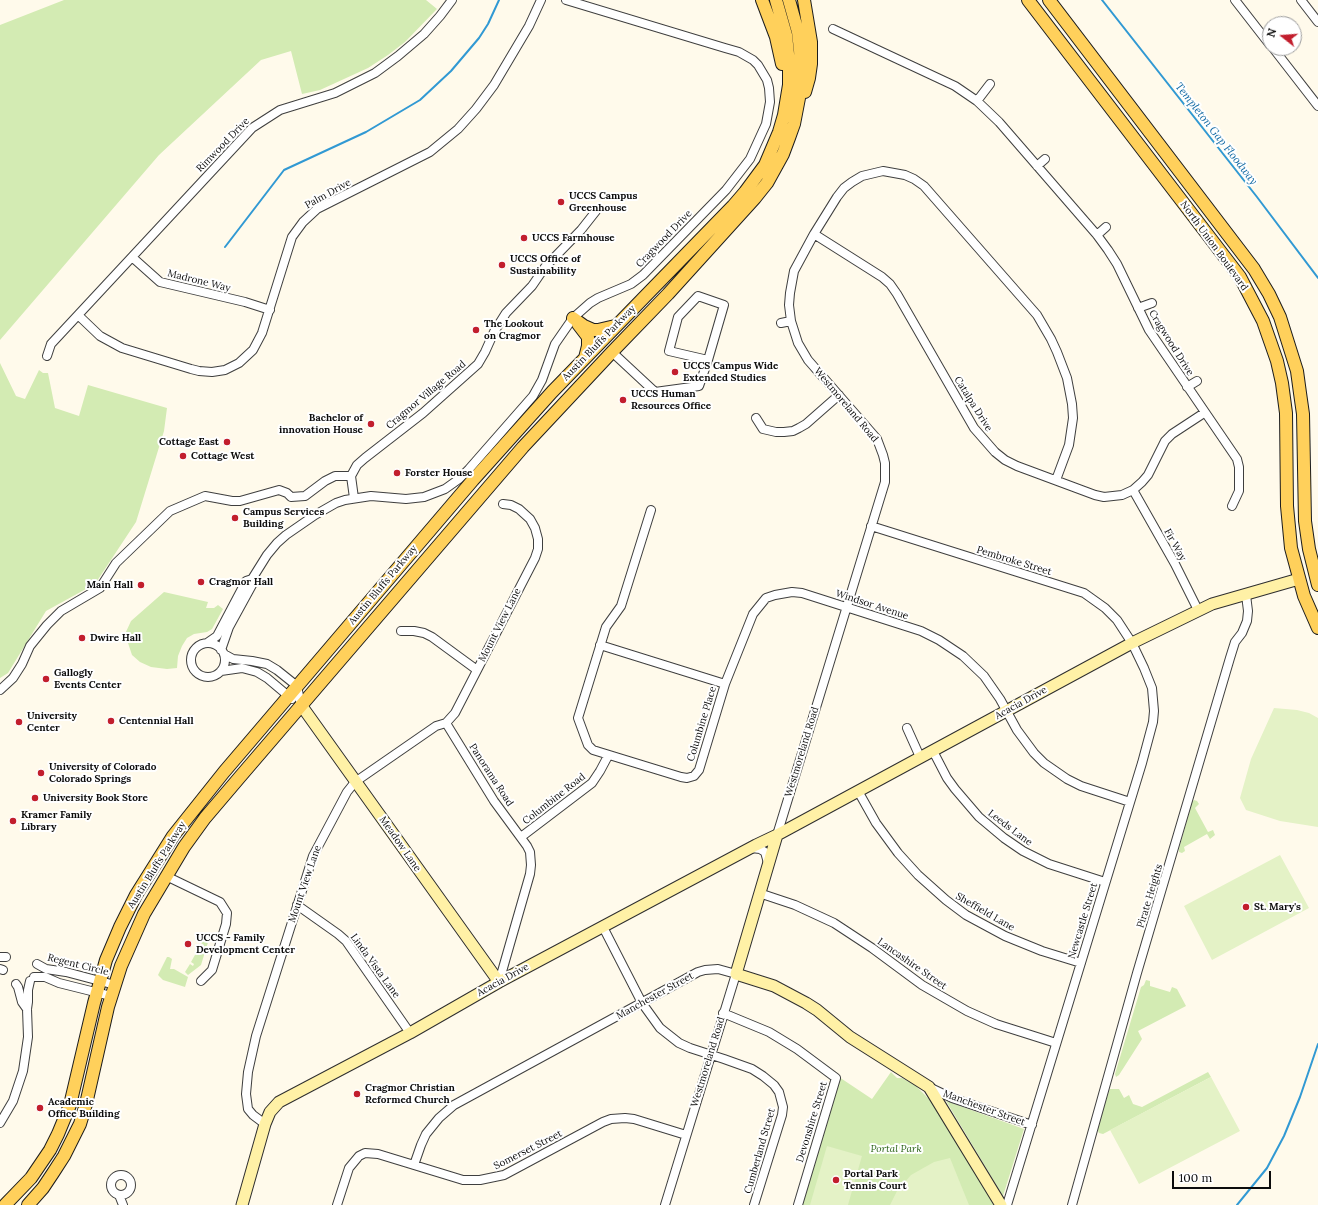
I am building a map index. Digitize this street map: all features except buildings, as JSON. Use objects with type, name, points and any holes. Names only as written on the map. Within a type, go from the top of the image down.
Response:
[{"type":"main road","points":[[762,0],[776,37],[787,97]]},
{"type":"main road","name":"Austin Bluffs Parkway","points":[[5,1205],[31,1178],[50,1150],[58,1134],[70,1105],[98,986],[113,944],[128,910],[143,883],[173,836],[219,778],[288,696],[473,480],[552,392],[732,206],[755,179],[765,164],[775,143],[784,115],[787,97],[789,63],[786,35],[776,0]]},
{"type":"main road","name":"Austin Bluffs Parkway","points":[[28,1205],[43,1188],[53,1173],[80,1124],[113,991],[144,914],[184,847],[205,818],[523,447],[668,294],[755,198],[767,182],[783,154],[794,124],[800,86],[801,56],[798,32],[789,0]]},
{"type":"main road","points":[[797,110],[805,91],[811,64],[811,42],[804,0]]},
{"type":"main road","name":"North Union Boulevard","points":[[1028,0],[1240,277],[1263,320],[1271,340],[1282,383],[1286,413],[1289,531],[1292,548],[1304,596],[1318,628]]},
{"type":"main road","name":"North Union Boulevard","points":[[1049,0],[1254,269],[1269,294],[1280,317],[1297,370],[1303,414],[1305,521],[1309,549],[1318,585]]},
{"type":"main road","points":[[573,318],[584,326],[593,330],[615,326],[610,344],[612,352]]},
{"type":"main road","points":[[573,318],[588,337],[588,346],[585,358]]},
{"type":"street","name":"Rimwood Drive","points":[[47,356],[51,344],[252,128],[280,110],[335,93],[375,73],[424,34],[452,0]]},
{"type":"street","name":"Palm Drive","points":[[78,315],[100,336],[122,348],[191,369],[205,372],[225,370],[240,363],[247,357],[258,342],[270,310],[292,237],[303,222],[317,210],[430,152],[458,129],[472,114],[494,85],[529,26],[541,0]]},
{"type":"street","name":"Cragwood Drive","points":[[222,652],[229,627],[252,585],[252,579],[267,555],[286,535],[336,503],[354,498],[371,496],[414,499],[437,493],[459,479],[533,396],[542,380],[555,344],[573,318],[598,298],[631,284],[643,275],[726,190],[741,172],[755,149],[766,124],[769,112],[770,96],[767,80],[753,60],[747,56],[725,48],[566,0]]},
{"type":"street","points":[[1235,0],[1262,35]]},
{"type":"street","points":[[1301,0],[1318,22]]},
{"type":"street","name":"Cragwood Drive","points":[[833,29],[955,86],[977,101],[999,122],[1096,235],[1117,264],[1149,330],[1204,413],[1237,459],[1239,467],[1239,491],[1232,506]]},
{"type":"street","points":[[1279,56],[1318,106]]},
{"type":"street","points":[[977,101],[990,84]]},
{"type":"street","points":[[1037,166],[1045,159]]},
{"type":"street","name":"Westmoreland Road","points":[[665,1205],[885,482],[885,463],[877,439],[802,352],[791,321],[789,305],[791,282],[798,262],[844,188],[862,176],[883,171],[896,173],[914,179],[928,191],[1037,316],[1058,352],[1070,390],[1073,418],[1069,445],[1056,480]]},
{"type":"street","name":"Cragmor Village Road","points":[[352,476],[355,468],[364,458],[405,428],[478,364],[494,332],[510,309],[532,286],[544,267],[581,230],[596,211]]},
{"type":"street","points":[[1096,235],[1106,227]]},
{"type":"street","name":"Catalpa Drive","points":[[814,234],[882,276],[890,284],[974,428],[984,441],[1005,460],[1017,466],[1095,495],[1104,497],[1122,495],[1133,490],[1148,475],[1165,440],[1204,413]]},
{"type":"street","name":"Madrone Way","points":[[132,257],[160,282],[245,302],[270,310]]},
{"type":"street","points":[[612,352],[655,392],[699,386],[708,360],[724,305],[698,296],[678,317],[669,351],[708,360]]},
{"type":"street","name":"Cragwood Drive","points":[[1138,308],[1152,303]]},
{"type":"street","points":[[781,324],[791,321]]},
{"type":"street","name":"Cragwood Drive","points":[[1187,387],[1197,381]]},
{"type":"street","points":[[756,418],[763,429],[776,432],[792,430],[806,424],[839,395]]},
{"type":"street","points":[[0,690],[13,678],[22,664],[30,646],[47,624],[61,612],[100,588],[116,564],[170,512],[205,496],[240,501],[278,490],[287,493],[291,497],[305,496],[325,481],[335,476],[352,476],[354,498]]},
{"type":"street","name":"Fir Way","points":[[1133,490],[1175,564],[1198,610]]},
{"type":"street","name":"Mount View Lane","points":[[265,1124],[248,1109],[246,1094],[248,1072],[256,1036],[313,856],[347,792],[355,782],[436,726],[446,723],[455,713],[535,558],[538,549],[538,539],[535,528],[530,519],[519,509],[511,505],[502,504]]},
{"type":"street","points":[[608,756],[593,750],[588,745],[578,718],[606,627],[621,606],[651,510]]},
{"type":"street","name":"Pembroke Street","points":[[871,526],[1084,593],[1105,608],[1117,620],[1132,644]]},
{"type":"street","name":"Cragwood Drive","points":[[207,643],[217,636],[246,581],[252,579]]},
{"type":"street","name":"Acacia Drive","points":[[265,1124],[270,1112],[279,1102],[410,1032],[499,982],[777,835],[1132,644],[1212,604],[1299,579]]},
{"type":"street","name":"Windsor Avenue","points":[[725,684],[753,614],[766,598],[774,594],[792,592],[802,593],[921,631],[952,648],[984,676],[1000,699],[1024,741],[1034,753],[1067,779],[1086,788],[1130,802]]},
{"type":"street","name":"Pirate Heights","points":[[1072,1205],[1137,973],[1228,665],[1235,642],[1242,633],[1247,621],[1248,611],[1246,595]]},
{"type":"street","points":[[401,631],[414,631],[432,637],[477,670]]},
{"type":"street","points":[[222,652],[224,663],[221,671],[213,677],[201,676],[193,669],[191,661],[193,652],[199,646],[207,643],[215,645],[222,652],[233,659],[267,664],[297,686]]},
{"type":"street","name":"Newcastle Street","points":[[1007,1205],[1153,722],[1154,711],[1152,688],[1132,644]]},
{"type":"street","points":[[600,645],[725,684]]},
{"type":"street","name":"Meadow Lane","points":[[221,671],[242,668],[257,672],[267,678],[301,705],[499,982]]},
{"type":"street","name":"Columbine Place","points":[[608,756],[681,778],[694,776],[699,770],[725,684]]},
{"type":"street","name":"Meadow Lane","points":[[297,686],[301,705]]},
{"type":"street","name":"Panorama Road","points":[[446,723],[494,801],[521,837]]},
{"type":"street","points":[[908,728],[920,757]]},
{"type":"street","name":"Leeds Lane","points":[[933,751],[954,789],[979,817],[1004,838],[1023,851],[1049,864],[1105,882]]},
{"type":"street","name":"Columbine Road","points":[[499,982],[531,865],[530,852],[521,837],[592,783],[608,756]]},
{"type":"street","name":"Sheffield Lane","points":[[858,791],[876,822],[898,853],[918,875],[946,900],[966,914],[1004,936],[1042,951],[1081,962]]},
{"type":"street","points":[[750,848],[760,848],[765,852],[768,864]]},
{"type":"street","points":[[166,876],[220,902],[227,913],[226,924],[212,970],[201,981]]},
{"type":"street","name":"Lancashire Street","points":[[759,893],[795,905],[834,924],[872,948],[922,985],[967,1011],[996,1024],[1056,1043]]},
{"type":"street","name":"Linda Vista Lane","points":[[297,905],[346,941],[410,1032]]},
{"type":"street","name":"Cumberland Street","points":[[603,927],[642,1003],[654,1020],[670,1037],[690,1048],[752,1070],[763,1076],[774,1085],[779,1092],[782,1100],[782,1115],[754,1205]]},
{"type":"street","name":"Regent Circle","points":[[37,964],[46,969],[66,972],[113,991]]},
{"type":"street","name":"Manchester Street","points":[[414,1165],[426,1134],[439,1118],[454,1105],[698,972],[705,970],[718,970],[736,974],[774,986],[817,1010],[850,1037],[929,1087],[959,1100],[1032,1124]]},
{"type":"street","name":"Regent Circle","points":[[0,1123],[13,1101],[23,1071],[28,1037],[28,990],[32,979],[45,977],[59,983],[98,986],[113,991]]},
{"type":"street","name":"Regent Circle","points":[[16,984],[22,1002],[27,1009]]},
{"type":"street","name":"Devonshire Street","points":[[723,1013],[769,1032],[797,1048],[836,1078],[798,1205]]},
{"type":"street","points":[[929,1087],[1001,1205]]},
{"type":"street","name":"Somerset Street","points":[[337,1205],[349,1168],[359,1156],[365,1154],[378,1154],[463,1180],[488,1179],[504,1175],[603,1122],[618,1118],[634,1119],[686,1135]]},
{"type":"street","points":[[242,1205],[265,1124]]},
{"type":"street","points":[[119,1195],[123,1205]]},
{"type":"green space","points":[[64,0],[426,0],[437,9],[405,42],[388,55],[368,68],[320,90],[302,94],[291,51],[261,60],[159,155],[0,340],[0,25]]},
{"type":"green space","points":[[0,363],[16,396],[25,399],[39,370],[43,373],[48,373],[55,408],[79,416],[88,385],[167,408],[164,431],[136,522],[95,584],[46,611],[8,673],[0,678]]},
{"type":"green space","points":[[164,592],[208,602],[206,608],[214,608],[218,605],[223,609],[212,629],[207,632],[194,634],[187,638],[178,656],[177,668],[167,669],[151,667],[140,662],[132,655],[125,634],[131,621]]},
{"type":"green space","points":[[1274,708],[1297,710],[1309,713],[1318,718],[1318,827],[1280,821],[1246,810],[1240,798],[1251,759]]},
{"type":"green space","points":[[1194,800],[1199,804],[1195,808],[1208,832],[1213,830],[1215,835],[1210,839],[1207,834],[1184,847],[1185,851],[1182,853],[1179,852],[1179,849],[1192,802]]},
{"type":"green space","name":"St. Mary's","points":[[1280,855],[1309,908],[1212,960],[1184,906]]},
{"type":"green space","points":[[205,936],[209,939],[201,965],[188,975],[185,972],[190,964],[193,966],[194,964],[191,962],[200,946],[203,947],[204,945],[201,943]]},
{"type":"green space","points":[[167,957],[172,959],[170,969],[174,969],[188,977],[185,987],[163,980],[158,975]]},
{"type":"green space","points":[[1146,980],[1150,981],[1150,986],[1170,992],[1172,987],[1177,989],[1186,1006],[1138,1031],[1142,1039],[1119,1075],[1116,1077],[1115,1074],[1141,987],[1144,985]]},
{"type":"green space","name":"Portal Park","points":[[891,1072],[897,1078],[902,1078],[916,1086],[942,1114],[995,1205],[801,1205],[839,1077],[872,1099]]},
{"type":"green space","points":[[1208,1072],[1211,1077],[1103,1134],[1099,1133],[1097,1129],[1110,1089],[1119,1089],[1124,1098],[1129,1095],[1133,1104],[1142,1107]]},
{"type":"green space","points":[[1211,1077],[1240,1131],[1139,1184],[1110,1130]]},
{"type":"green space","points":[[946,1101],[1024,1129],[1003,1196]]},
{"type":"green space","name":"Portal Park Tennis Court","points":[[827,1146],[862,1156],[848,1205],[810,1205]]},
{"type":"green space","points":[[950,1158],[969,1205],[890,1205],[897,1191],[911,1175],[934,1162]]},
{"type":"waterway","points":[[225,247],[284,170],[366,132],[420,100],[451,71],[479,38],[488,24],[499,0]]},
{"type":"waterway","name":"Templeton Gap Floodway","points":[[1102,0],[1257,197],[1318,278]]},
{"type":"waterway","name":"Templeton Gap Floodway","points":[[1237,1205],[1267,1168],[1284,1136],[1300,1097],[1318,1044]]},
{"type":"place","name":"UCCS Campus Greenhouse","points":[[561,202]]},
{"type":"place","name":"UCCS Farmhouse","points":[[524,238]]},
{"type":"place","name":"UCCS Office of Sustainability","points":[[502,265]]},
{"type":"place","name":"The Lookout on Cragmor","points":[[476,330]]},
{"type":"place","name":"UCCS Campus Wide Extended Studies","points":[[675,372]]},
{"type":"place","name":"UCCS Human Resources Office","points":[[623,400]]},
{"type":"place","name":"Bachelor of innovation House","points":[[371,424]]},
{"type":"place","name":"Cottage East","points":[[227,442]]},
{"type":"place","name":"Cottage West","points":[[183,456]]},
{"type":"place","name":"Forster House","points":[[397,473]]},
{"type":"place","name":"Campus Services Building","points":[[235,518]]},
{"type":"place","name":"Cragmor Hall","points":[[201,582]]},
{"type":"place","name":"Main Hall","points":[[141,585]]},
{"type":"place","name":"Dwire Hall","points":[[82,638]]},
{"type":"place","name":"Gallogly Events Center","points":[[46,679]]},
{"type":"place","name":"Centennial Hall","points":[[111,721]]},
{"type":"place","name":"University Center","points":[[19,722]]},
{"type":"place","name":"University of Colorado Colorado Springs","points":[[41,773]]},
{"type":"place","name":"University Book Store","points":[[35,798]]},
{"type":"place","name":"Kramer Family Library","points":[[13,821]]},
{"type":"place","name":"St. Mary's","points":[[1246,907]]},
{"type":"place","name":"UCCS - Family Development Center","points":[[188,944]]},
{"type":"place","name":"Cragmor Christian Reformed Church","points":[[357,1094]]},
{"type":"place","name":"Academic Office Building","points":[[40,1108]]},
{"type":"place","name":"Portal Park Tennis Court","points":[[836,1180]]}]
